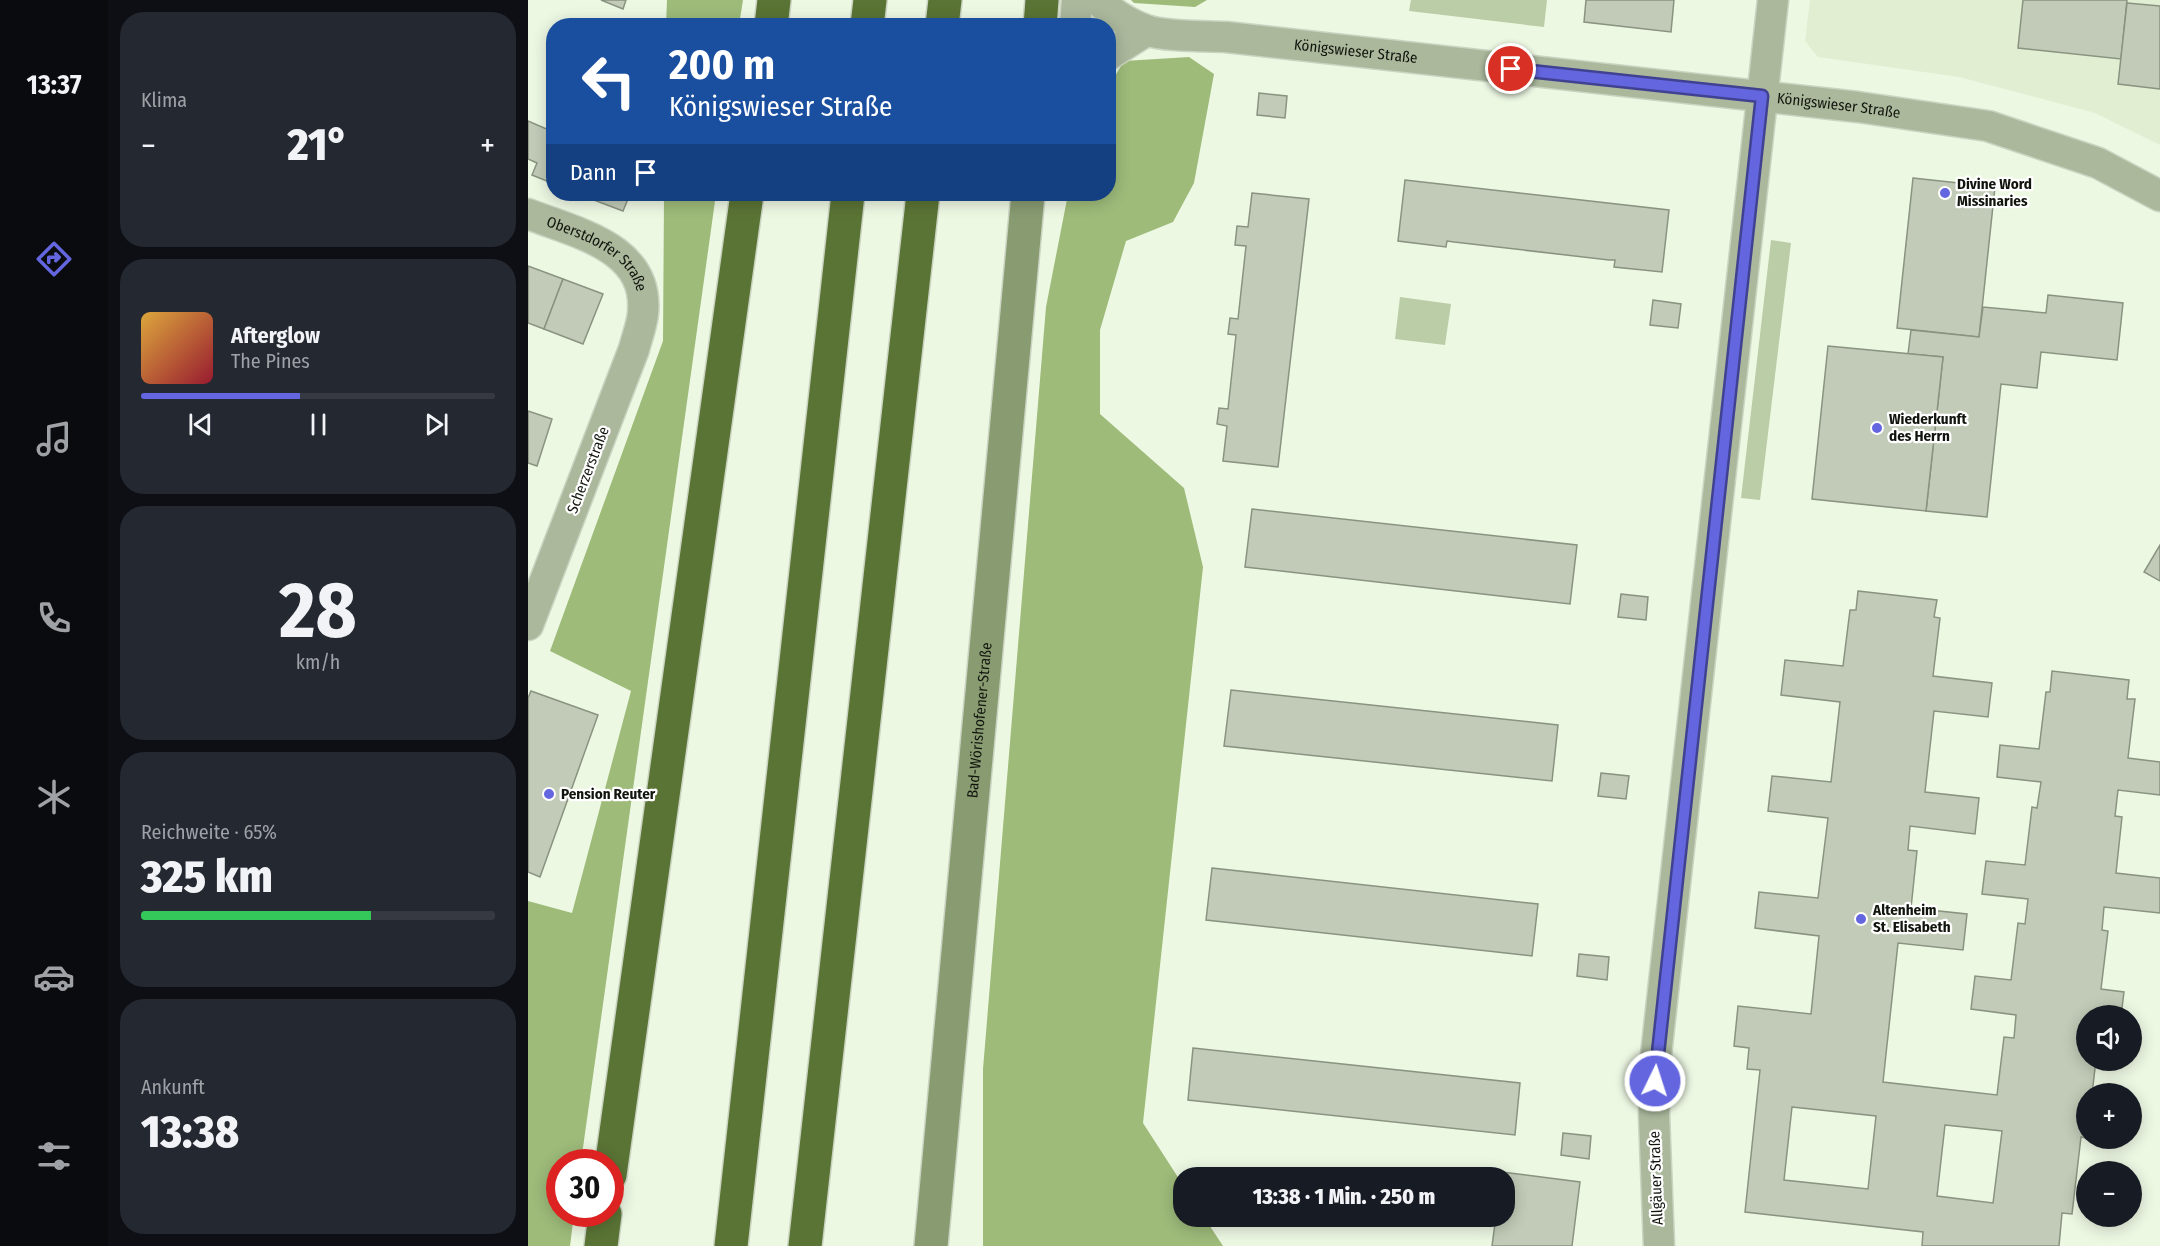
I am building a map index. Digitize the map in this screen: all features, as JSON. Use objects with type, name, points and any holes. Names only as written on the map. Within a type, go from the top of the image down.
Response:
[{"type":"highway","points":[[772,18],[774,0]]},
{"type":"highway","points":[[868,18],[870,0]]},
{"type":"highway","points":[[943,18],[945,0]]},
{"type":"highway","points":[[1041,18],[1042,0]]},
{"type":"highway","points":[[614,1149],[746,201]]},
{"type":"highway","points":[[731,1246],[847,201]]},
{"type":"highway","points":[[805,1246],[922,201]]},
{"type":"highway","points":[[601,1246],[603,1227]]},
{"type":"main road","name":"Bad-Wörishofener-Straße","points":[[931,1246],[1027,201]]},
{"type":"street","points":[[1076,18],[1077,0]]},
{"type":"street","name":"Königswieser Straße","points":[[1098,0],[1108,9],[1150,31],[1193,36],[1226,36],[1762,96],[1988,126],[2098,163],[2160,196]]},
{"type":"street","name":"Allgäuer Straße","points":[[1659,1246],[1654,1114],[1655,1064],[1773,0]]},
{"type":"street","points":[[1116,50],[1150,31]]},
{"type":"street","name":"Oberstdorfer Straße","points":[[528,214],[601,243],[622,256],[635,271],[641,290],[643,313]]},
{"type":"street","name":"Scherzerstraße","points":[[528,625],[634,349],[643,313]]},
{"type":"shaded area","points":[[1411,0],[1547,0],[1544,27],[1409,11]]},
{"type":"shaded area","points":[[1810,0],[2160,0],[2160,145],[2095,113],[1959,77],[1818,57],[1805,41]]},
{"type":"shaded area","points":[[1771,240],[1791,243],[1760,500],[1741,498]]},
{"type":"shaded area","points":[[1400,297],[1451,304],[1445,345],[1395,339]]},
{"type":"green space","points":[[667,0],[743,0],[740,18],[666,18]]},
{"type":"green space","points":[[1131,0],[1207,0],[1195,7],[1134,3]]},
{"type":"green space","points":[[1189,57],[1214,74],[1194,183],[1173,222],[1126,241],[1100,330],[1100,414],[1184,488],[1203,567],[1143,1123],[1173,1170],[1173,1227],[1211,1227],[1223,1246],[983,1246],[983,1069],[1046,307],[1067,201],[1116,201],[1116,74],[1124,61]]},
{"type":"green space","points":[[664,201],[715,201],[583,1149],[546,1149],[546,1227],[572,1227],[570,1246],[528,1246],[528,901],[572,913],[631,691],[550,651],[663,341]]},
{"type":"building","points":[[601,0],[626,0],[623,9]]},
{"type":"building","points":[[1586,0],[1674,0],[1671,32],[1584,22]]},
{"type":"building","points":[[2023,0],[2127,0],[2121,59],[2018,48]]},
{"type":"building","points":[[2127,3],[2160,6],[2160,89],[2118,84]]},
{"type":"building","points":[[1259,93],[1287,96],[1285,118],[1257,115]]},
{"type":"building","points":[[528,121],[546,129],[546,181],[532,175],[537,163],[528,159]]},
{"type":"building","points":[[1913,178],[1995,187],[1979,337],[1897,328]]},
{"type":"building","points":[[1405,180],[1669,210],[1662,272],[1614,267],[1615,260],[1447,241],[1446,247],[1398,241]]},
{"type":"building","points":[[1252,193],[1309,199],[1278,467],[1223,461],[1227,426],[1217,424],[1219,408],[1228,409],[1236,335],[1228,334],[1230,318],[1238,319],[1246,246],[1235,245],[1237,226],[1248,227]]},
{"type":"building","points":[[597,201],[627,201],[623,211]]},
{"type":"building","points":[[528,266],[563,279],[544,329],[528,323]]},
{"type":"building","points":[[563,279],[603,294],[583,344],[544,329]]},
{"type":"building","points":[[2048,295],[2123,303],[2117,360],[2041,352],[2037,388],[2001,384],[1987,517],[1926,511],[1943,357],[1908,354],[1911,330],[1979,337],[1983,307],[2046,313]]},
{"type":"building","points":[[1653,300],[1681,304],[1678,328],[1650,325]]},
{"type":"building","name":"Wiederkunft des Herrn","points":[[1828,346],[1943,357],[1926,511],[1812,499]]},
{"type":"building","points":[[528,411],[552,419],[537,466],[528,463]]},
{"type":"building","points":[[1252,509],[1577,545],[1570,604],[1245,567]]},
{"type":"building","points":[[2160,545],[2160,581],[2144,572]]},
{"type":"building","name":"Altenheim St. Elisabeth","points":[[1858,591],[1937,600],[1934,617],[1940,618],[1933,676],[1992,683],[1988,717],[1934,711],[1925,792],[1979,798],[1975,834],[1910,826],[1908,850],[1917,851],[1911,908],[1967,914],[1963,950],[1898,943],[1883,1082],[1997,1095],[2004,1037],[2014,1038],[2016,1015],[1971,1009],[1975,976],[2011,980],[2018,923],[2025,924],[2028,899],[1982,894],[1986,861],[2025,865],[2032,807],[2037,808],[2041,782],[1997,777],[2000,745],[2039,749],[2046,692],[2050,692],[2052,671],[2129,680],[2127,699],[2135,699],[2128,758],[2160,762],[2160,795],[2118,790],[2115,816],[2122,817],[2116,873],[2160,878],[2160,913],[2104,907],[2102,930],[2108,931],[2101,989],[2124,992],[2122,1005],[2076,1005],[2076,1071],[2095,1071],[2093,1083],[2076,1083],[2076,1149],[2080,1149],[2078,1161],[2076,1161],[2072,1214],[2062,1213],[2059,1246],[1922,1246],[1923,1232],[1745,1212],[1760,1070],[1747,1069],[1749,1048],[1734,1046],[1738,1006],[1811,1014],[1819,936],[1755,928],[1759,892],[1818,898],[1828,818],[1768,811],[1772,776],[1831,782],[1840,702],[1781,695],[1785,660],[1843,666],[1850,610],[1856,610]],"holes":[[[1792,1107],[1876,1116],[1868,1189],[1784,1180]],[[1945,1125],[2002,1131],[1993,1203],[1937,1196]]]},
{"type":"building","points":[[1621,594],[1648,597],[1646,620],[1618,617]]},
{"type":"building","points":[[1231,690],[1558,725],[1552,781],[1224,746]]},
{"type":"building","name":"Pension Reuter","points":[[531,691],[598,715],[540,877],[528,872],[528,698]]},
{"type":"building","points":[[1601,773],[1629,776],[1626,799],[1598,796]]},
{"type":"building","points":[[1212,868],[1538,904],[1532,956],[1206,920]]},
{"type":"building","points":[[1579,954],[1609,957],[1607,980],[1577,976]]},
{"type":"building","points":[[1193,1048],[1520,1083],[1515,1135],[1188,1100]]},
{"type":"building","points":[[1563,1133],[1591,1136],[1589,1159],[1561,1155]]},
{"type":"building","points":[[1515,1174],[1580,1182],[1572,1246],[1492,1246],[1495,1227],[1515,1227]]},
{"type":"place","name":"Divine Word Missinaries","points":[[1945,193]]},
{"type":"place","name":"Wiederkunft des Herrn","points":[[1877,428]]},
{"type":"place","name":"Pension Reuter","points":[[549,794]]},
{"type":"place","name":"Altenheim St. Elisabeth","points":[[1861,919]]},
{"type":"route","points":[[1511,69],[1762,96],[1659,1024],[1655,1081]]}]
